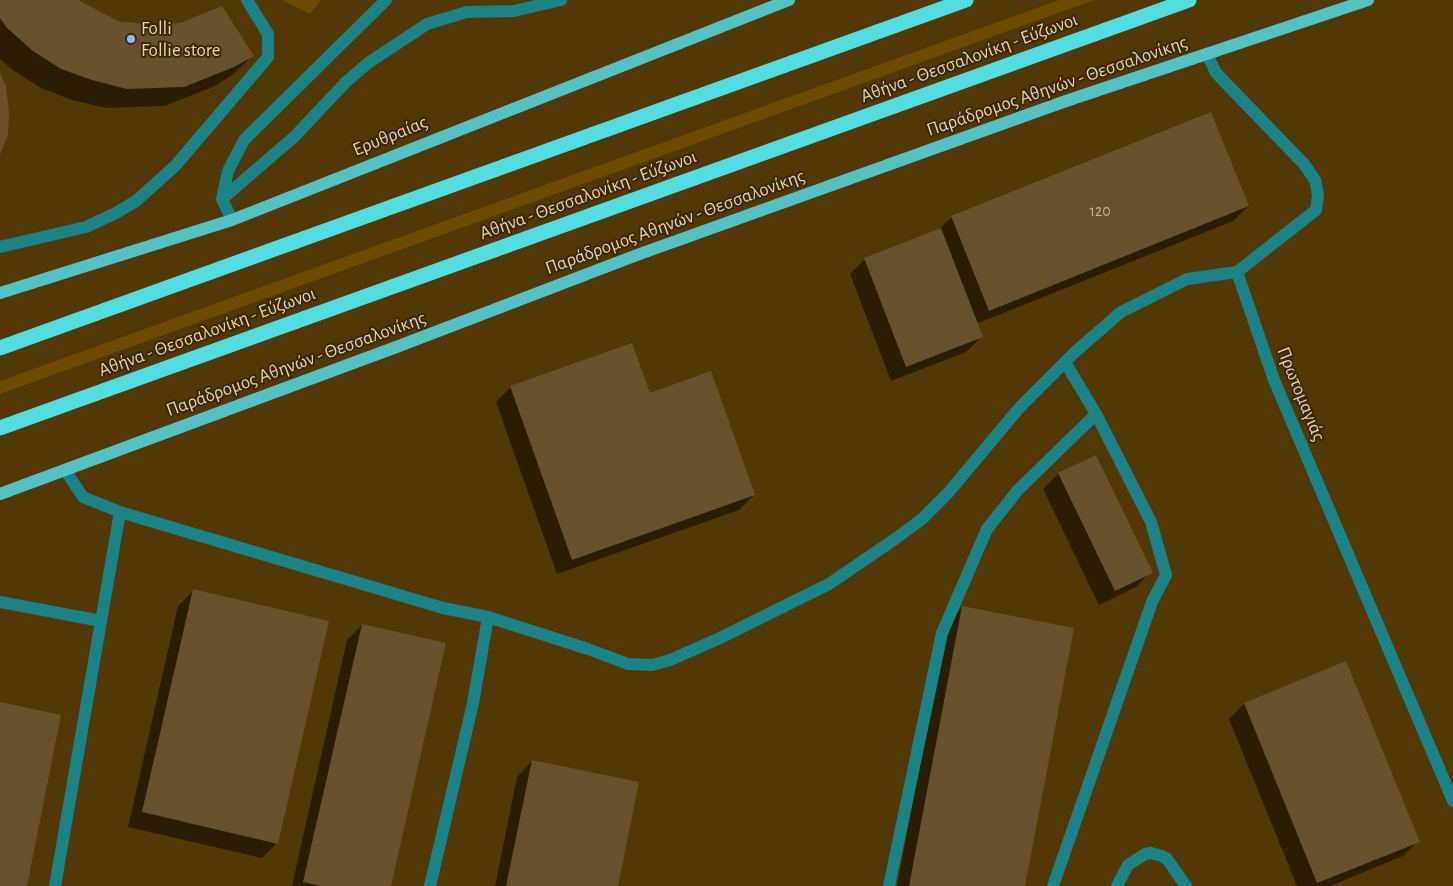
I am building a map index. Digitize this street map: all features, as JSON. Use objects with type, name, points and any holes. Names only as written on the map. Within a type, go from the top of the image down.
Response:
[{"type":"highway","points":[[0,348],[966,0]]},
{"type":"highway","name":"Αθήνα - Θεσσαλονίκη - Εύζωνοι","points":[[0,428],[1190,0]]},
{"type":"main road","name":"Ερυθραίας","points":[[0,293],[232,220],[790,0]]},
{"type":"main road","name":"Παράδρομος Αθηνών - Θεσσαλονίκης","points":[[0,494],[399,346],[638,254],[1066,101],[1368,0]]},
{"type":"street","points":[[0,247],[86,227],[136,201],[175,166],[268,57],[268,34],[247,0]]},
{"type":"street","points":[[232,220],[222,199],[228,171],[244,140],[386,0]]},
{"type":"street","points":[[222,199],[294,137],[368,62],[427,24],[467,12],[514,11],[561,0]]},
{"type":"street","points":[[65,470],[83,497],[120,512],[444,608],[488,617],[628,664],[652,666],[718,640],[829,584],[922,519],[948,493],[1020,407],[1121,312],[1187,279],[1237,272],[1316,210],[1318,195],[1315,180],[1304,164],[1216,73],[1207,54]]},
{"type":"street","name":"Πρωτομαγιάς","points":[[1237,272],[1274,380],[1453,801]]},
{"type":"street","points":[[1053,886],[1152,602],[1166,575],[1151,522],[1096,414],[1066,362]]},
{"type":"street","points":[[889,886],[945,624],[987,529],[1018,490],[1096,414]]},
{"type":"street","points":[[55,886],[120,512]]},
{"type":"street","points":[[0,602],[101,621]]},
{"type":"street","points":[[430,886],[472,703],[488,617]]},
{"type":"street","points":[[1118,886],[1128,865],[1145,854],[1151,853],[1167,859],[1186,886]]},
{"type":"shaded area","points":[[0,0],[1453,0],[1453,886],[0,886]]},
{"type":"shaded area","points":[[282,0],[321,0],[310,14]]},
{"type":"shaded area","points":[[1059,0],[1094,0],[0,394],[0,381]]},
{"type":"building","name":"Folli Follie store","points":[[0,0],[78,0],[118,21],[151,25],[180,23],[222,6],[254,56],[234,67],[184,87],[127,89],[92,80],[61,69],[33,51],[6,27],[0,18]]},
{"type":"building","points":[[0,73],[6,87],[9,112],[8,135],[0,155]]},
{"type":"building","points":[[1211,112],[1249,206],[989,311],[951,216]]},
{"type":"building","points":[[941,228],[983,337],[906,367],[864,258]]},
{"type":"building","points":[[632,343],[650,393],[711,371],[755,495],[572,560],[510,386]]},
{"type":"building","points":[[1096,455],[1153,573],[1115,591],[1058,473]]},
{"type":"building","points":[[193,589],[329,621],[278,844],[142,812]]},
{"type":"building","points":[[962,606],[1074,628],[1025,886],[909,886]]},
{"type":"building","points":[[362,624],[446,643],[391,886],[321,886],[303,882]]},
{"type":"building","points":[[1346,661],[1420,842],[1317,883],[1244,703]]},
{"type":"building","points":[[0,702],[61,715],[27,886],[0,886]]},
{"type":"building","points":[[532,760],[639,782],[618,886],[506,886]]},
{"type":"place","name":"Folli Follie store","points":[[131,39]]}]
